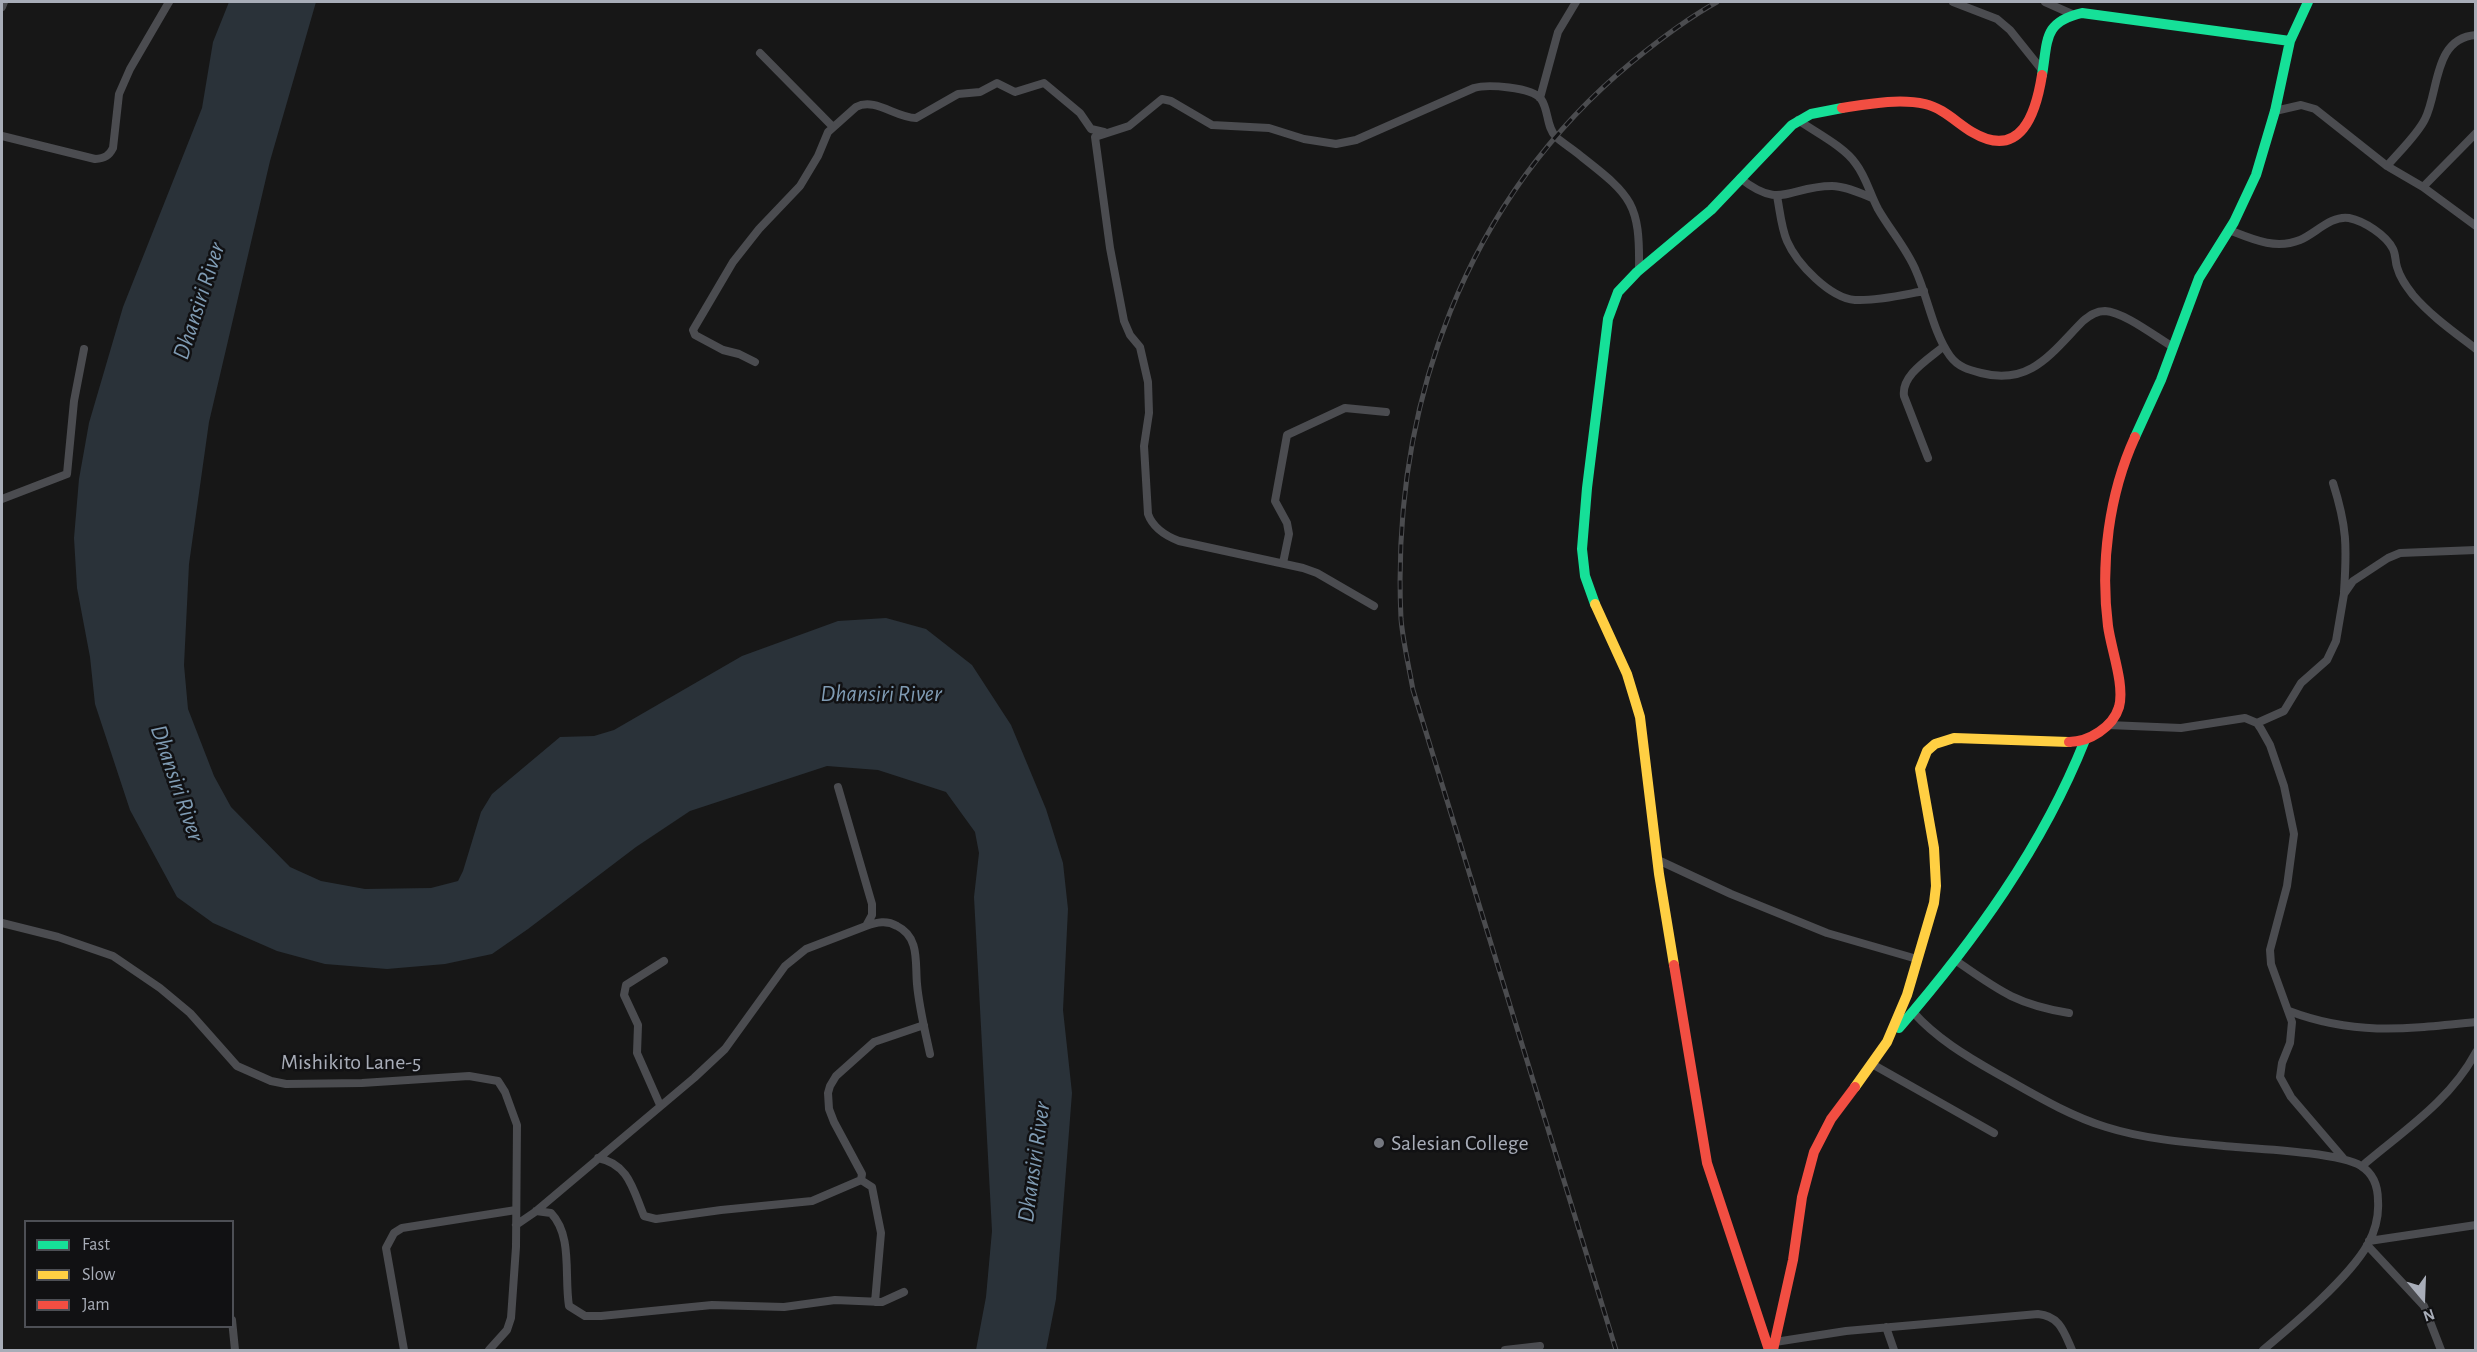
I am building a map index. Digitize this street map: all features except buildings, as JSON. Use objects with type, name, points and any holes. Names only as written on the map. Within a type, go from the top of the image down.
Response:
[{"type":"main road","points":[[1887,1042],[1901,1013],[1934,903],[1936,886],[1934,848],[1920,769],[1923,755],[1930,746],[1942,740],[1965,737],[2062,742],[2085,740],[2108,725],[2119,706],[2120,690],[2108,624],[2106,589],[2107,547],[2112,510],[2122,466],[2173,347],[2199,278],[2229,230],[2256,175],[2275,111],[2290,41],[2308,2]]},
{"type":"main road","points":[[1772,1348],[1720,1208],[1707,1163],[1658,860],[1640,717],[1627,674],[1593,598],[1586,576],[1582,549],[1587,488],[1608,319],[1618,292],[1640,269],[1703,217],[1798,120],[1821,112],[1910,101],[1936,107],[1988,141],[2003,141],[2016,136],[2029,125],[2036,104],[2052,27],[2057,21],[2072,14],[2122,17],[2290,41]]},
{"type":"main road","points":[[1772,1348],[1793,1260],[1802,1197],[1814,1152],[1831,1119],[1887,1042],[1955,960],[2012,881],[2065,790],[2085,740]]},
{"type":"street","points":[[2,7],[4,2]]},
{"type":"street","points":[[2,136],[95,159],[110,155],[113,147],[119,94],[130,69],[169,2]]},
{"type":"street","points":[[1540,98],[1558,32],[1576,2]]},
{"type":"street","points":[[1953,2],[1997,19],[2010,30],[2042,70]]},
{"type":"street","points":[[2045,2],[2072,14]]},
{"type":"street","points":[[2387,166],[2424,123],[2442,60],[2461,38],[2475,35]]},
{"type":"street","points":[[760,53],[833,127]]},
{"type":"street","points":[[755,362],[739,354],[723,350],[695,334],[693,330],[733,262],[759,229],[800,186],[833,127],[862,104],[872,104],[895,114],[916,118],[958,94],[980,92],[997,83],[1015,92],[1044,83],[1080,113],[1091,129],[1109,133]]},
{"type":"street","points":[[1374,606],[1317,573],[1283,563],[1179,541],[1159,530],[1148,514],[1144,446],[1149,413],[1148,382],[1140,347],[1125,326],[1110,248],[1094,141],[1098,136],[1129,126],[1162,99],[1172,101],[1212,125],[1269,128],[1304,139],[1336,144],[1356,140],[1481,86],[1530,92],[1540,98],[1556,136],[1613,181],[1624,194],[1638,220],[1640,269]]},
{"type":"street","points":[[2275,111],[2301,105],[2308,106],[2336,124],[2387,166],[2423,187],[2475,226]]},
{"type":"street","points":[[1798,120],[1851,157],[1861,170],[1872,198],[1915,267],[1944,346],[1956,363],[1966,369],[1987,375],[2019,375],[2039,365],[2083,321],[2102,310],[2121,316],[2173,347]]},
{"type":"street","points":[[2423,187],[2475,133]]},
{"type":"street","points":[[1740,178],[1755,191],[1777,196],[1835,186],[1872,198]]},
{"type":"street","points":[[1777,196],[1783,229],[1791,249],[1832,293],[1842,298],[1861,300],[1924,291]]},
{"type":"street","points":[[2229,230],[2271,244],[2299,241],[2328,223],[2348,218],[2370,227],[2386,239],[2393,248],[2403,282],[2415,298],[2475,349]]},
{"type":"street","points":[[1928,458],[1902,387],[1908,377],[1944,346]]},
{"type":"street","points":[[2,499],[67,474],[74,401],[84,349]]},
{"type":"street","points":[[1283,563],[1289,534],[1287,523],[1275,501],[1287,435],[1345,408],[1386,412]]},
{"type":"street","points":[[2257,723],[2284,711],[2301,683],[2327,660],[2336,641],[2344,594],[2347,539],[2333,483]]},
{"type":"street","points":[[2344,594],[2353,581],[2394,554],[2409,551],[2475,550]]},
{"type":"street","points":[[2108,725],[2181,728],[2245,718],[2257,723],[2270,745],[2278,765],[2292,820],[2293,842],[2290,868],[2269,957],[2289,1011],[2293,1030],[2280,1070],[2282,1083],[2291,1097],[2344,1159]]},
{"type":"street","points":[[838,787],[872,904],[872,915],[866,926]]},
{"type":"street","points":[[1658,860],[1731,894],[1827,933],[1917,959]]},
{"type":"street","points":[[516,1225],[535,1212],[694,1078],[725,1049],[785,966],[806,950],[866,926],[890,922],[904,929],[910,936],[916,951],[917,984],[930,1054]]},
{"type":"street","name":"Mishikito Lane-5","points":[[2,923],[58,937],[113,956],[160,988],[189,1013],[237,1066],[271,1082],[286,1084],[362,1083],[469,1076],[498,1081],[502,1085],[516,1121],[516,1210]]},
{"type":"street","points":[[1955,960],[2015,1000],[2038,1008],[2069,1013]]},
{"type":"street","points":[[660,1105],[637,1053],[638,1025],[624,995],[626,985],[664,961]]},
{"type":"street","points":[[2289,1011],[2331,1025],[2366,1029],[2396,1030],[2475,1022]]},
{"type":"street","points":[[1913,1012],[1931,1032],[1980,1064],[2058,1108],[2107,1127],[2186,1142],[2344,1159],[2362,1166],[2371,1175],[2378,1189],[2377,1220],[2368,1243],[2354,1263],[2320,1298],[2263,1350]]},
{"type":"street","points":[[861,1180],[859,1165],[839,1132],[829,1109],[830,1086],[836,1077],[874,1042],[924,1025]]},
{"type":"street","points":[[2362,1166],[2442,1100],[2454,1086],[2475,1052]]},
{"type":"street","points":[[1872,1064],[1994,1133]]},
{"type":"street","points":[[598,1158],[610,1160],[620,1166],[644,1216],[656,1219],[812,1201],[861,1180]]},
{"type":"street","points":[[861,1180],[872,1188],[881,1233],[875,1302]]},
{"type":"street","points":[[404,1350],[386,1248],[394,1233],[402,1228],[516,1210],[514,1302],[511,1318],[507,1330],[489,1350]]},
{"type":"street","points":[[535,1212],[551,1213],[560,1223],[569,1306],[585,1316],[601,1317],[712,1305],[784,1307],[835,1300],[882,1302],[904,1292]]},
{"type":"street","points":[[2368,1243],[2475,1225]]},
{"type":"street","points":[[2368,1243],[2424,1306],[2441,1350]]},
{"type":"street","points":[[1772,1348],[1886,1327],[2049,1315],[2061,1326],[2072,1350]]},
{"type":"street","points":[[1886,1327],[1894,1350]]},
{"type":"street","points":[[233,1328],[235,1350]]},
{"type":"street","points":[[1505,1350],[1540,1346]]},
{"type":"water","name":"Dhansiri River","points":[[229,2],[316,2],[270,161],[209,422],[189,564],[184,665],[188,709],[214,776],[231,807],[290,867],[321,881],[365,889],[431,888],[458,881],[481,812],[492,794],[560,737],[594,736],[614,730],[742,656],[838,621],[886,618],[926,629],[972,665],[1011,725],[1046,809],[1063,863],[1068,909],[1063,1010],[1072,1093],[1056,1299],[1046,1350],[976,1350],[986,1297],[992,1231],[974,897],[979,853],[975,832],[946,792],[878,770],[827,766],[690,811],[636,847],[492,954],[445,964],[387,969],[325,964],[277,951],[213,923],[177,897],[130,810],[95,704],[90,657],[77,588],[74,538],[79,479],[89,423],[123,307],[202,108],[213,42]]},
{"type":"railway","points":[[1616,1350],[1413,690],[1401,619],[1401,539],[1409,461],[1426,385],[1450,312],[1483,242],[1524,177],[1574,117],[1632,62],[1684,22],[1717,2]]},
{"type":"traffic: fast","points":[[2135,437],[2161,380],[2199,278],[2234,222],[2256,175],[2275,111],[2290,41],[2308,2]]},
{"type":"traffic: fast","points":[[2042,75],[2047,42],[2054,27],[2069,17],[2082,13],[2290,41]]},
{"type":"traffic: fast","points":[[1595,604],[1585,576],[1582,549],[1587,488],[1608,319],[1618,292],[1637,272],[1711,210],[1792,125],[1811,114],[1842,108]]},
{"type":"traffic: fast","points":[[1899,1028],[1954,961],[2004,892],[2048,818],[2085,740]]},
{"type":"traffic: slow","points":[[1595,604],[1627,674],[1640,717],[1659,874],[1674,965]]},
{"type":"traffic: slow","points":[[1855,1087],[1887,1042],[1907,995],[1934,903],[1936,886],[1934,848],[1920,769],[1927,751],[1935,744],[1954,738],[2069,742]]},
{"type":"traffic: jam","points":[[1842,108],[1873,103],[1915,102],[1925,104],[1944,112],[1972,132],[1989,139],[2003,141],[2014,137],[2023,129],[2035,104],[2042,75]]},
{"type":"traffic: jam","points":[[2069,742],[2084,739],[2099,732],[2111,721],[2119,707],[2119,678],[2108,626],[2106,554],[2113,505],[2135,437]]},
{"type":"traffic: jam","points":[[1674,965],[1707,1163],[1769,1350]]},
{"type":"traffic: jam","points":[[1773,1350],[1793,1260],[1802,1197],[1814,1152],[1831,1119],[1855,1087]]},
{"type":"place","name":"Salesian College","points":[[1379,1143]]}]
